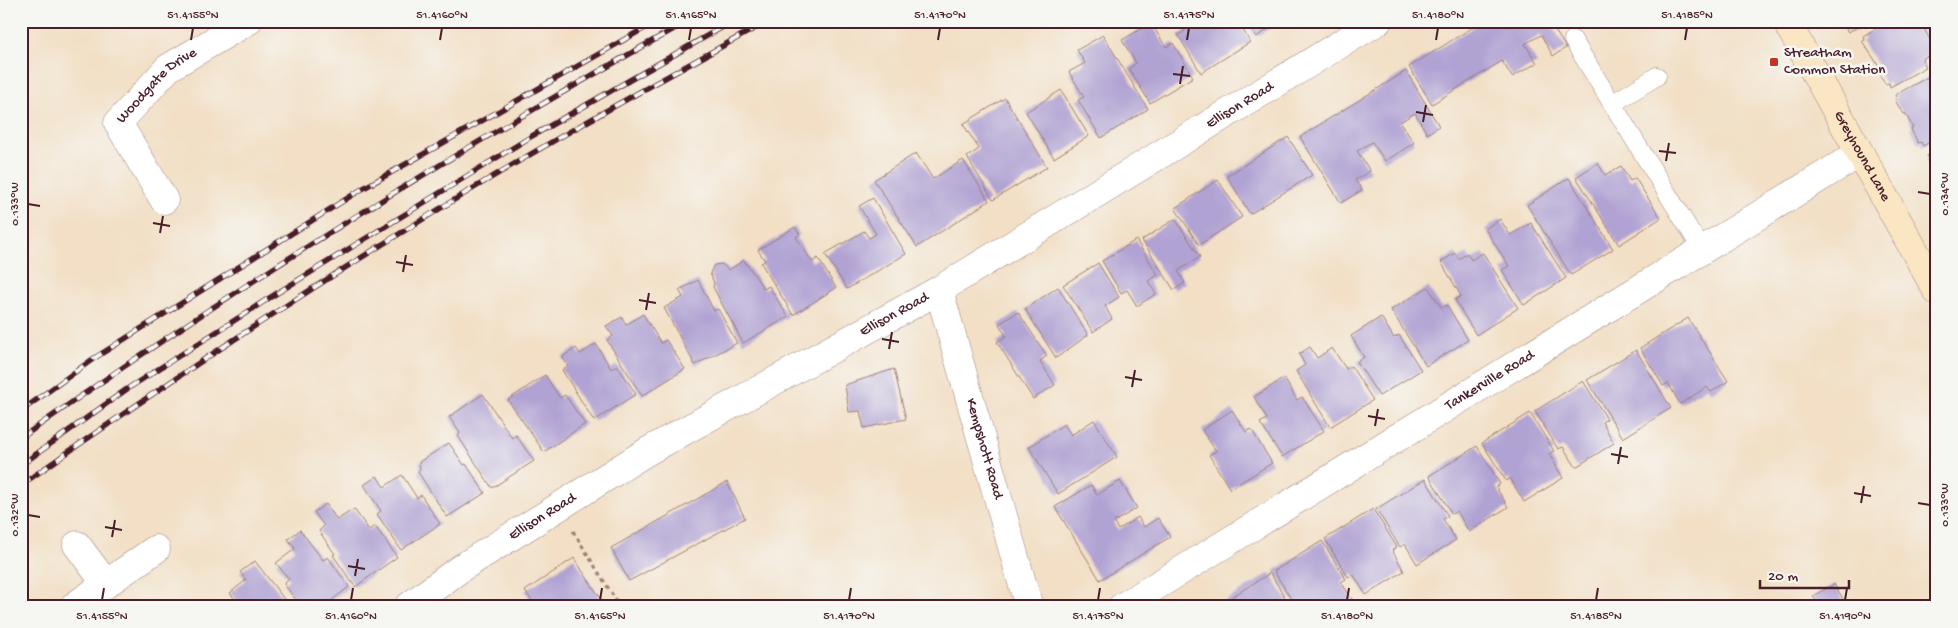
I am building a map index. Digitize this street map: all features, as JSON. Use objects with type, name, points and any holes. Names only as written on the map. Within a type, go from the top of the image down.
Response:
[{"type":"main road","name":"Greyhound Lane","points":[[1786,21],[1937,291]]},
{"type":"street","name":"Woodgate Drive","points":[[164,200],[118,123],[168,68],[248,21]]},
{"type":"street","name":"Ellison Road","points":[[408,607],[461,568],[648,451],[939,290],[1378,21]]},
{"type":"street","name":"Tankerville Road","points":[[1122,607],[1860,153]]},
{"type":"street","name":"Kempshott Road","points":[[939,290],[1029,607]]},
{"type":"street","points":[[77,545],[106,584]]},
{"type":"street","points":[[73,607],[156,549]]},
{"type":"lane","points":[[1573,40],[1702,250]]},
{"type":"lane","points":[[1612,104],[1657,76]]},
{"type":"path","points":[[568,524],[620,607]]},
{"type":"building","points":[[1179,21],[1238,21],[1250,42],[1201,73],[1178,35],[1185,31]]},
{"type":"building","points":[[1246,21],[1282,21],[1256,37]]},
{"type":"building","points":[[1483,21],[1549,21],[1566,48],[1553,56],[1541,35],[1525,44],[1537,63],[1512,77],[1502,61],[1432,104],[1409,67]]},
{"type":"building","points":[[1841,21],[1871,21],[1848,32]]},
{"type":"building","points":[[1889,21],[1901,21],[1903,24],[1908,21],[1920,21],[1936,51],[1922,59],[1926,67],[1890,87],[1889,83],[1885,84],[1878,70],[1881,69],[1862,41],[1865,40],[1863,36]]},
{"type":"building","points":[[1151,23],[1166,47],[1173,43],[1193,77],[1150,103],[1129,69],[1136,63],[1122,40]]},
{"type":"building","points":[[1103,35],[1148,109],[1101,138],[1078,100],[1084,97],[1069,72],[1085,63],[1077,50]]},
{"type":"building","points":[[1406,71],[1439,126],[1427,134],[1415,113],[1400,122],[1414,143],[1385,161],[1372,142],[1357,151],[1370,171],[1355,180],[1362,190],[1341,203],[1300,137]]},
{"type":"building","points":[[1937,72],[1937,138],[1923,146],[1921,142],[1918,143],[1905,113],[1903,114],[1895,100],[1897,99],[1895,95]]},
{"type":"building","points":[[1061,90],[1089,136],[1054,158],[1026,112]]},
{"type":"building","points":[[1005,98],[1047,167],[993,200],[967,157],[979,149],[963,124]]},
{"type":"building","points":[[1288,137],[1312,175],[1250,214],[1227,176]]},
{"type":"building","points":[[1937,150],[1937,173],[1935,174],[1927,160],[1929,159],[1927,156]]},
{"type":"building","points":[[916,153],[933,179],[963,160],[989,201],[917,247],[874,180]]},
{"type":"building","points":[[1598,163],[1605,175],[1621,166],[1630,181],[1635,178],[1661,218],[1619,245],[1576,177]]},
{"type":"building","points":[[1569,178],[1613,249],[1571,275],[1527,205]]},
{"type":"building","points":[[1218,180],[1242,217],[1199,245],[1175,208]]},
{"type":"building","points":[[873,198],[906,254],[847,289],[825,254],[864,231],[869,238],[876,234],[859,206]]},
{"type":"building","points":[[1175,219],[1200,257],[1178,271],[1185,283],[1174,290],[1142,240]]},
{"type":"building","points":[[1500,219],[1510,235],[1531,223],[1566,278],[1524,305],[1502,270],[1509,266],[1485,229]]},
{"type":"building","points":[[795,227],[800,235],[796,237],[812,262],[818,258],[836,288],[793,315],[761,263],[765,261],[758,250]]},
{"type":"building","points":[[1136,240],[1158,275],[1148,281],[1156,294],[1137,306],[1127,290],[1121,293],[1102,261]]},
{"type":"building","points":[[1455,253],[1459,259],[1467,253],[1471,260],[1483,253],[1518,308],[1476,335],[1455,300],[1461,296],[1441,262]]},
{"type":"building","points":[[744,260],[764,289],[769,286],[788,317],[743,343],[713,287],[714,283],[710,273],[714,265],[722,264],[729,270]]},
{"type":"building","points":[[1098,263],[1119,297],[1105,306],[1112,319],[1093,332],[1063,285]]},
{"type":"building","points":[[698,280],[714,311],[718,309],[737,343],[695,365],[664,308],[683,297],[679,290]]},
{"type":"building","points":[[1058,287],[1088,335],[1056,358],[1025,309]]},
{"type":"building","points":[[1428,287],[1442,308],[1447,305],[1468,340],[1426,366],[1391,310]]},
{"type":"building","points":[[1018,312],[1047,356],[1040,361],[1055,385],[1033,399],[997,342],[1006,336],[999,324]]},
{"type":"building","points":[[643,314],[661,343],[666,340],[685,369],[642,396],[607,340],[613,336],[606,326],[622,317],[626,325]]},
{"type":"building","points":[[1381,317],[1394,338],[1399,335],[1421,370],[1379,396],[1357,362],[1364,357],[1351,336]]},
{"type":"building","points":[[1688,318],[1728,381],[1711,392],[1707,387],[1680,404],[1668,383],[1663,386],[1640,348]]},
{"type":"building","points":[[596,344],[611,369],[617,365],[636,394],[594,421],[562,370],[568,366],[562,357],[576,348],[580,354]]},
{"type":"building","points":[[1310,347],[1317,358],[1332,348],[1346,369],[1351,366],[1373,400],[1330,427],[1296,371],[1305,365],[1299,354]]},
{"type":"building","points":[[1636,350],[1671,408],[1623,438],[1587,380]]},
{"type":"building","points":[[894,369],[906,419],[864,428],[860,411],[849,412],[845,385]]},
{"type":"building","points":[[545,375],[560,398],[565,395],[585,424],[544,452],[508,400]]},
{"type":"building","points":[[1284,378],[1297,400],[1302,397],[1324,431],[1282,457],[1260,423],[1267,419],[1254,397]]},
{"type":"building","points":[[1583,381],[1607,419],[1602,422],[1614,443],[1576,467],[1563,447],[1558,449],[1535,411]]},
{"type":"building","points":[[483,394],[512,438],[516,435],[534,461],[492,488],[458,436],[460,433],[449,417]]},
{"type":"building","points":[[1232,410],[1246,432],[1251,429],[1272,463],[1230,489],[1209,455],[1216,451],[1202,430]]},
{"type":"building","points":[[1530,413],[1554,451],[1549,454],[1563,478],[1524,502],[1510,478],[1506,481],[1482,443]]},
{"type":"building","points":[[1094,420],[1117,457],[1058,494],[1029,447],[1064,424],[1071,435]]},
{"type":"building","points":[[449,443],[464,465],[466,464],[485,493],[447,517],[418,472],[420,468],[419,462]]},
{"type":"building","points":[[1477,446],[1500,484],[1496,487],[1508,507],[1469,532],[1457,511],[1452,514],[1429,476]]},
{"type":"building","points":[[402,475],[417,498],[421,495],[440,524],[401,550],[377,514],[381,511],[364,485],[377,476],[384,487]]},
{"type":"building","points":[[1425,479],[1448,516],[1443,519],[1456,540],[1417,564],[1405,544],[1400,547],[1376,509]]},
{"type":"building","points":[[1120,481],[1137,508],[1114,522],[1118,530],[1138,517],[1144,527],[1158,518],[1170,537],[1100,580],[1055,507],[1091,485],[1097,495]]},
{"type":"building","points":[[727,482],[745,518],[629,581],[611,548]]},
{"type":"building","points":[[326,504],[337,520],[354,509],[369,530],[375,526],[397,557],[355,587],[319,531],[324,526],[314,512]]},
{"type":"building","points":[[1373,509],[1397,547],[1392,550],[1404,571],[1366,595],[1353,574],[1348,577],[1325,539]]},
{"type":"building","points":[[300,530],[323,560],[328,557],[349,587],[323,607],[301,607],[284,584],[289,579],[276,563],[295,549],[288,539]]},
{"type":"building","points":[[1322,541],[1346,579],[1341,582],[1354,602],[1346,607],[1296,607],[1274,571]]},
{"type":"building","points":[[574,558],[605,605],[603,607],[586,607],[585,604],[581,607],[536,607],[525,591]]},
{"type":"building","points":[[255,561],[290,607],[241,607],[230,593],[246,580],[240,572]]},
{"type":"building","points":[[1270,573],[1291,607],[1224,607],[1222,603]]},
{"type":"building","points":[[1834,584],[1848,607],[1820,607],[1813,596]]},
{"type":"railway","points":[[21,411],[93,359],[362,189],[657,21]]},
{"type":"railway","points":[[21,438],[183,327],[349,220],[602,69],[688,21]]},
{"type":"railway","points":[[21,465],[127,389],[274,295],[532,136],[733,21]]},
{"type":"railway","points":[[21,485],[215,352],[412,226],[544,146],[768,21]]},
{"type":"place","name":"Streatham Common Station","points":[[1774,62]]}]
